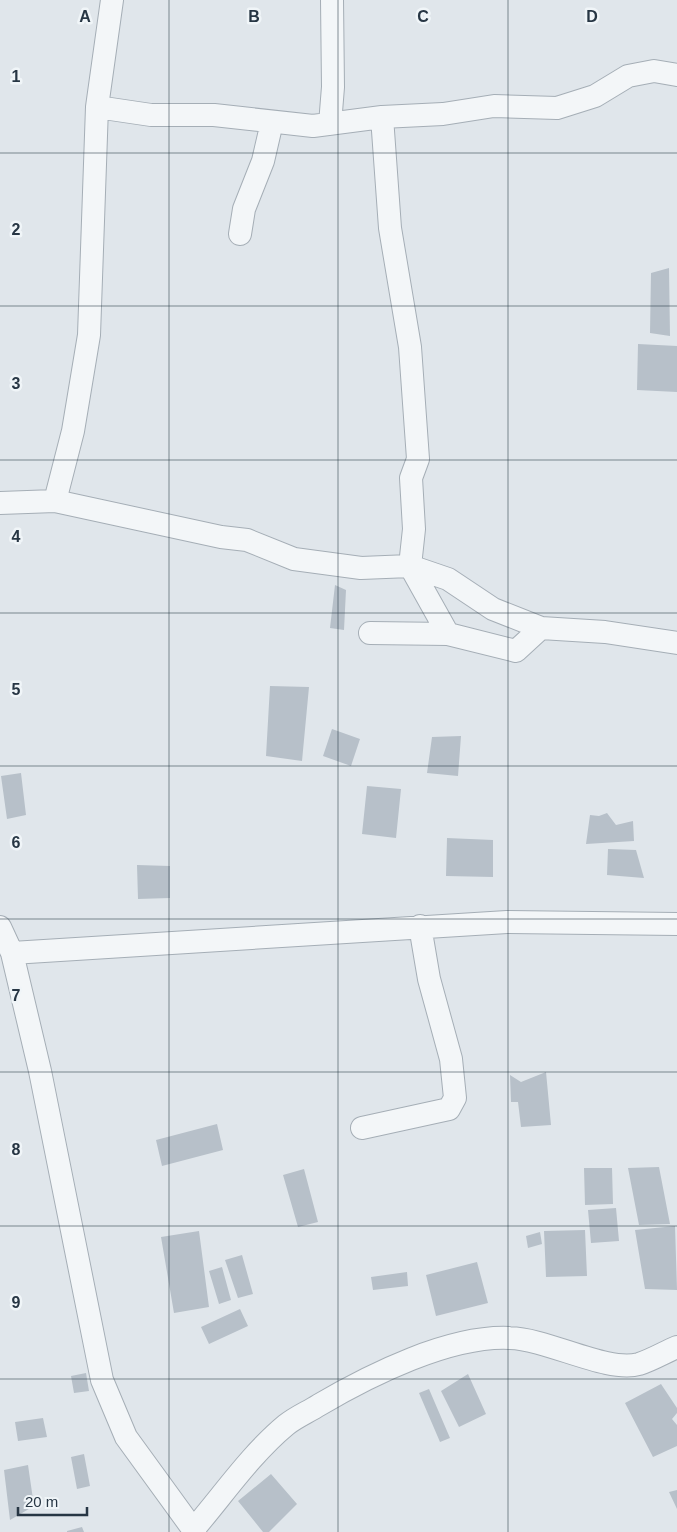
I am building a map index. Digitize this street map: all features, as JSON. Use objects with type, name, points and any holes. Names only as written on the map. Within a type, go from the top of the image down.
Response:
[{"type":"street","points":[[55,501],[74,431],[89,335],[97,107],[112,0]]},
{"type":"street","points":[[330,124],[333,87],[332,0]]},
{"type":"street","points":[[97,107],[151,115],[214,115],[313,126],[382,117],[443,114],[494,106],[557,108],[595,96],[628,76],[654,71],[677,75]]},
{"type":"street","points":[[382,117],[390,228],[410,347],[418,459],[411,478],[414,529],[410,566],[448,634]]},
{"type":"street","points":[[240,234],[244,209],[263,161],[272,122]]},
{"type":"street","points":[[0,503],[55,501],[221,537],[247,540],[294,559],[361,568],[410,566],[448,579],[493,609],[541,628],[604,632],[677,643]]},
{"type":"street","points":[[370,633],[448,634],[516,651],[541,628]]},
{"type":"street","points":[[12,953],[507,922],[677,924]]},
{"type":"street","points":[[0,927],[12,953],[40,1071],[102,1380],[126,1437],[194,1531],[262,1447],[288,1424],[334,1396],[405,1361],[471,1341],[509,1338],[537,1342],[618,1366],[638,1364],[677,1347]]},
{"type":"street","points":[[362,1128],[449,1109],[454,1098],[451,1059],[429,980],[419,927]]},
{"type":"building","points":[[669,268],[670,336],[650,333],[651,273]]},
{"type":"building","points":[[638,344],[677,346],[677,392],[637,390]]},
{"type":"building","points":[[335,585],[346,590],[344,630],[330,628]]},
{"type":"building","points":[[270,686],[309,687],[302,761],[266,756]]},
{"type":"building","points":[[332,729],[360,739],[351,766],[323,756]]},
{"type":"building","points":[[461,736],[458,776],[427,773],[432,737]]},
{"type":"building","points":[[21,773],[26,815],[7,819],[1,776]]},
{"type":"building","points":[[367,786],[401,789],[396,838],[362,834]]},
{"type":"building","points":[[607,813],[616,825],[633,821],[634,841],[586,844],[590,815],[599,816]]},
{"type":"building","points":[[447,838],[493,840],[493,877],[446,876]]},
{"type":"building","points":[[608,849],[636,850],[644,878],[607,875]]},
{"type":"building","points":[[137,865],[170,866],[170,898],[138,899]]},
{"type":"building","points":[[546,1072],[551,1125],[521,1127],[518,1102],[511,1102],[510,1075],[521,1082]]},
{"type":"building","points":[[217,1124],[223,1150],[162,1166],[156,1140]]},
{"type":"building","points":[[659,1167],[670,1224],[639,1225],[628,1168]]},
{"type":"building","points":[[584,1168],[612,1168],[613,1204],[585,1205]]},
{"type":"building","points":[[304,1169],[318,1222],[298,1227],[283,1175]]},
{"type":"building","points":[[616,1208],[619,1241],[591,1243],[588,1210]]},
{"type":"building","points":[[675,1226],[677,1290],[645,1289],[635,1230]]},
{"type":"building","points":[[585,1230],[587,1276],[546,1277],[544,1231]]},
{"type":"building","points":[[199,1231],[209,1307],[174,1313],[161,1237]]},
{"type":"building","points":[[540,1232],[542,1244],[528,1248],[526,1236]]},
{"type":"building","points":[[242,1255],[253,1294],[238,1298],[225,1260]]},
{"type":"building","points":[[477,1262],[488,1303],[436,1316],[426,1275]]},
{"type":"building","points":[[222,1267],[231,1300],[219,1304],[209,1271]]},
{"type":"building","points":[[407,1272],[408,1286],[373,1290],[371,1277]]},
{"type":"building","points":[[240,1309],[248,1326],[209,1344],[201,1327]]},
{"type":"building","points":[[86,1373],[89,1391],[74,1393],[71,1376]]},
{"type":"building","points":[[468,1374],[486,1414],[459,1427],[441,1391]]},
{"type":"building","points":[[661,1384],[677,1408],[677,1413],[672,1419],[677,1425],[677,1446],[653,1457],[625,1403]]},
{"type":"building","points":[[429,1389],[450,1438],[440,1442],[419,1393]]},
{"type":"building","points":[[43,1418],[47,1437],[18,1441],[15,1422]]},
{"type":"building","points":[[84,1454],[90,1486],[77,1489],[71,1457]]},
{"type":"building","points":[[28,1465],[34,1506],[10,1520],[4,1470]]},
{"type":"building","points":[[271,1474],[297,1504],[269,1532],[263,1532],[238,1501]]},
{"type":"building","points":[[677,1490],[677,1509],[669,1492]]},
{"type":"building","points":[[82,1527],[84,1532],[67,1532],[67,1531]]}]
